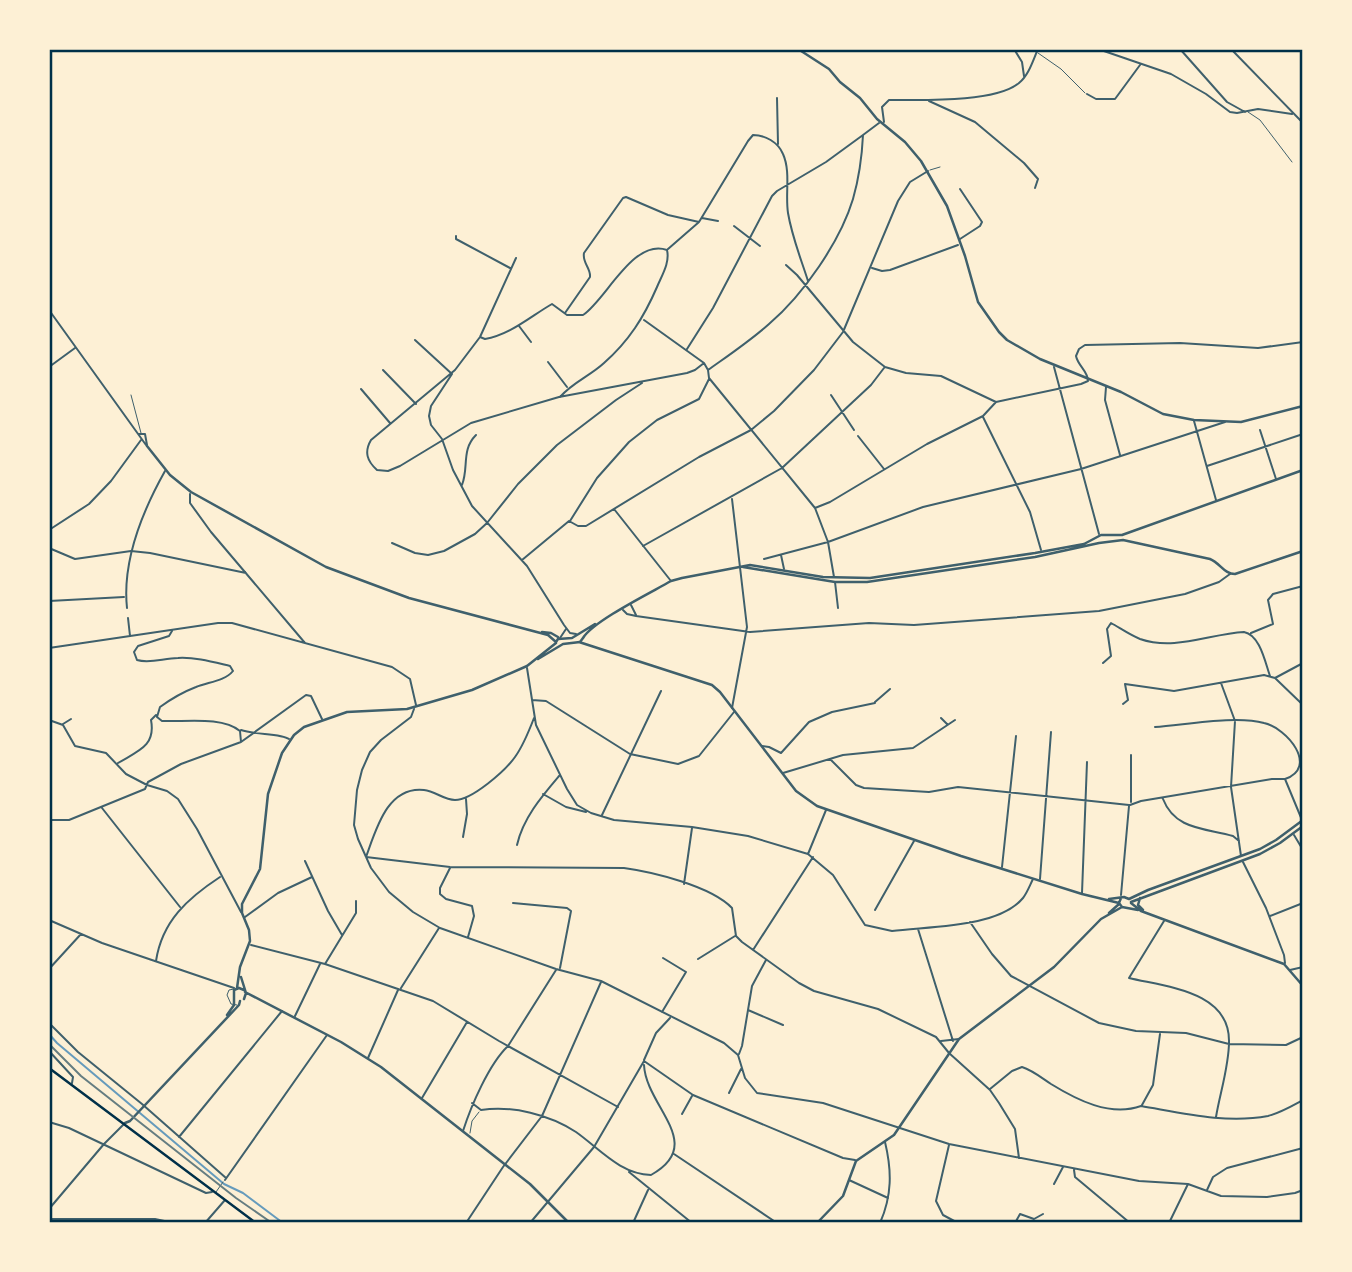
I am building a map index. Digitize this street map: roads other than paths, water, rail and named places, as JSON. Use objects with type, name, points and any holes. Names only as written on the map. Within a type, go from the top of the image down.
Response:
[{"type":"main road","points":[[49,1068],[256,1223]]},
{"type":"street","points":[[798,49],[829,69],[860,98],[880,122],[905,142],[928,171],[947,206],[976,299],[999,332],[1020,348],[1154,411],[1194,420],[1256,420],[1303,406]]},
{"type":"street","points":[[1014,49],[1022,62],[1024,77]]},
{"type":"street","points":[[1098,49],[1179,78],[1230,112],[1258,109],[1292,114]]},
{"type":"street","points":[[1180,49],[1227,102],[1247,112]]},
{"type":"street","points":[[1231,49],[1303,123]]},
{"type":"street","points":[[884,125],[882,107],[886,101],[963,99],[1013,87],[1024,77],[1037,50]]},
{"type":"street","points":[[1087,94],[1096,99],[1115,99],[1141,64]]},
{"type":"street","points":[[777,98],[778,145]]},
{"type":"street","points":[[926,100],[975,122],[1038,178],[1035,188]]},
{"type":"street","points":[[687,349],[713,308],[772,196],[826,162],[880,122]]},
{"type":"street","points":[[708,370],[770,324],[808,281],[831,246],[852,200],[862,156],[863,135]]},
{"type":"street","points":[[559,397],[603,364],[633,333],[643,319],[667,262],[667,250],[699,222],[751,137],[763,136],[778,145],[785,159],[788,212],[808,281]]},
{"type":"street","points":[[569,522],[586,526],[702,456],[751,430],[774,411],[814,370],[843,332],[903,192],[910,182],[928,171]]},
{"type":"street","points":[[871,267],[882,271],[891,270],[960,242],[980,226],[982,222],[960,188]]},
{"type":"street","points":[[564,313],[590,277],[583,259],[584,253],[624,197],[668,215],[699,222]]},
{"type":"street","points":[[701,217],[718,221]]},
{"type":"street","points":[[734,226],[760,246]]},
{"type":"street","points":[[456,236],[456,239],[511,269]]},
{"type":"street","points":[[480,337],[485,340],[493,338],[552,304],[575,317],[587,313],[630,263],[650,251],[659,248],[667,250]]},
{"type":"street","points":[[516,258],[480,337],[433,402],[429,412],[431,425],[442,439],[472,506],[522,560],[570,633],[578,634],[596,648]]},
{"type":"street","points":[[786,265],[843,332],[885,367],[906,373],[942,376],[996,402]]},
{"type":"street","points":[[49,310],[141,439],[166,470],[191,492],[326,568],[409,598],[551,633],[561,646]]},
{"type":"street","points":[[643,319],[704,363],[709,378],[815,508],[828,542],[838,608]]},
{"type":"street","points":[[518,326],[531,342]]},
{"type":"street","points":[[415,340],[452,374]]},
{"type":"street","points":[[1088,381],[1088,375],[1076,356],[1079,349],[1085,345],[1180,343],[1258,348],[1303,342]]},
{"type":"street","points":[[49,367],[76,347]]},
{"type":"street","points":[[548,362],[568,388]]},
{"type":"street","points":[[452,374],[371,440],[367,449],[368,460],[379,470],[388,471],[400,466],[471,423],[559,397],[687,373],[704,363]]},
{"type":"street","points":[[1054,366],[1100,536],[1099,543]]},
{"type":"street","points":[[643,546],[782,468],[871,385],[885,367]]},
{"type":"street","points":[[383,370],[416,404]]},
{"type":"street","points":[[522,560],[569,522],[597,478],[629,442],[657,420],[699,399],[709,378]]},
{"type":"street","points":[[391,543],[415,553],[428,555],[444,551],[466,540],[487,523],[518,484],[557,445],[608,405],[645,381]]},
{"type":"street","points":[[815,508],[982,416],[996,402],[1088,381]]},
{"type":"street","points":[[1106,387],[1105,400],[1120,456]]},
{"type":"street","points":[[361,389],[391,424]]},
{"type":"street","points":[[831,395],[854,430]]},
{"type":"street","points":[[982,416],[1035,525],[1041,554]]},
{"type":"street","points":[[1194,420],[1216,501]]},
{"type":"street","points":[[764,559],[828,542],[923,507],[1081,469],[1226,422]]},
{"type":"street","points":[[1259,430],[1276,479]]},
{"type":"street","points":[[139,433],[147,436],[147,446]]},
{"type":"street","points":[[1207,466],[1303,434]]},
{"type":"street","points":[[461,486],[465,474],[466,451],[476,435]]},
{"type":"street","points":[[859,436],[884,470]]},
{"type":"street","points":[[49,530],[89,504],[105,488],[141,439]]},
{"type":"street","points":[[127,608],[125,596],[131,551],[139,526],[166,470]]},
{"type":"street","points":[[740,566],[834,580],[870,578],[1041,554],[1123,538],[1133,531],[1303,470]]},
{"type":"street","points":[[191,492],[190,503],[305,643]]},
{"type":"street","points":[[532,700],[546,701],[631,754],[678,764],[703,752],[734,709],[747,632],[732,498]]},
{"type":"street","points":[[613,509],[671,581]]},
{"type":"street","points":[[1041,554],[1084,544],[1100,536],[1123,538],[1210,559],[1230,574]]},
{"type":"street","points":[[49,548],[75,559],[131,551],[150,553],[246,573]]},
{"type":"street","points":[[622,610],[627,614],[747,632],[869,623],[914,625],[1099,611],[1185,594],[1219,582],[1230,574],[1303,551]]},
{"type":"street","points":[[781,555],[784,570]]},
{"type":"street","points":[[579,642],[587,631],[671,581],[750,565],[793,574]]},
{"type":"street","points":[[1102,663],[1111,656],[1107,629],[1111,623],[1139,638],[1157,643],[1180,643],[1236,632],[1250,633],[1273,624],[1268,604],[1270,597],[1281,591],[1303,586]]},
{"type":"street","points":[[49,601],[125,596]]},
{"type":"street","points":[[631,605],[636,615]]},
{"type":"street","points":[[128,618],[130,638]]},
{"type":"street","points":[[558,640],[569,639],[601,622]]},
{"type":"street","points":[[49,648],[232,623],[400,671],[412,684],[415,707],[411,717],[374,747],[362,770],[356,790],[354,825],[362,850],[378,879],[395,898],[440,928],[558,970],[601,981],[724,1043],[738,1055],[750,1086],[762,1095],[823,1103],[949,1144],[1139,1181],[1188,1184],[1221,1196],[1253,1198],[1303,1190]]},
{"type":"street","points":[[242,913],[243,901],[260,869],[268,794],[282,752],[304,727],[322,719],[359,710],[400,710],[415,707],[491,683],[534,661],[566,632],[564,625]]},
{"type":"street","points":[[118,763],[149,742],[153,729],[151,720],[160,707],[193,688],[228,676],[233,671],[230,666],[195,659],[137,660],[134,652],[138,646],[170,636],[172,630]]},
{"type":"street","points":[[1250,633],[1259,647],[1270,676]]},
{"type":"street","points":[[534,661],[561,646],[579,642],[709,683],[718,689],[803,797],[826,810],[1165,920],[1284,964],[1303,986]]},
{"type":"street","points":[[1275,678],[1303,663]]},
{"type":"street","points":[[527,666],[535,717],[573,801],[590,813]]},
{"type":"street","points":[[1123,705],[1128,700],[1125,684],[1174,691],[1264,675],[1275,678],[1303,705]]},
{"type":"street","points":[[1222,683],[1236,721],[1231,787],[1242,859],[1269,916],[1284,956],[1284,964]]},
{"type":"street","points":[[762,746],[781,753],[809,722],[832,712],[873,704],[890,689]]},
{"type":"street","points":[[602,816],[661,691]]},
{"type":"street","points":[[49,820],[69,820],[145,789],[148,782],[181,764],[241,742],[306,695],[311,696],[322,719]]},
{"type":"street","points":[[156,714],[162,721],[209,722],[252,734],[281,735],[290,740]]},
{"type":"street","points":[[366,857],[388,806],[398,796],[423,790],[453,800],[475,793],[515,758],[535,717]]},
{"type":"street","points":[[942,718],[948,725]]},
{"type":"street","points":[[62,724],[71,719]]},
{"type":"street","points":[[49,720],[62,724],[75,746],[106,752],[127,774],[147,785],[167,791],[177,799],[197,829],[245,918],[250,933],[234,989],[234,1005],[223,1020]]},
{"type":"street","points":[[782,773],[856,752],[913,748],[955,720]]},
{"type":"street","points":[[830,759],[856,785],[864,788],[929,792],[958,787],[1130,805],[1285,779],[1293,776],[1301,761],[1300,754],[1291,742],[1268,723],[1247,720],[1155,727]]},
{"type":"street","points":[[239,729],[241,742]]},
{"type":"street","points":[[1040,880],[1051,732]]},
{"type":"street","points":[[1002,868],[1016,736]]},
{"type":"street","points":[[1121,905],[1132,754]]},
{"type":"street","points":[[1082,894],[1087,762]]},
{"type":"street","points":[[517,845],[523,827],[543,794],[560,775]]},
{"type":"street","points":[[817,1223],[843,1196],[856,1161],[885,1142],[900,1127],[959,1039],[1061,960],[1108,914],[1130,901],[1242,859],[1276,841],[1303,821],[1285,779]]},
{"type":"street","points":[[543,794],[566,807],[627,822],[692,827],[763,839],[808,854],[841,885],[865,925],[892,931],[988,919],[1024,897],[1033,878]]},
{"type":"street","points":[[463,837],[467,814],[466,798]]},
{"type":"street","points":[[1163,798],[1167,810],[1177,821],[1233,836],[1239,841]]},
{"type":"street","points":[[101,807],[180,907]]},
{"type":"street","points":[[808,854],[826,810]]},
{"type":"street","points":[[1130,901],[1148,890],[1259,854],[1303,826]]},
{"type":"street","points":[[684,884],[692,827]]},
{"type":"street","points":[[1293,834],[1303,850]]},
{"type":"street","points":[[875,910],[915,840]]},
{"type":"street","points":[[754,950],[813,856]]},
{"type":"street","points":[[366,857],[450,867],[624,868],[647,872],[712,894],[730,905],[736,936],[799,983],[814,991],[878,1009],[940,1041],[949,1053],[990,1090],[1015,1129],[1019,1142],[1019,1159]]},
{"type":"street","points":[[305,862],[342,935]]},
{"type":"street","points":[[450,867],[440,894],[446,899],[472,906],[474,916],[467,938]]},
{"type":"street","points":[[156,961],[161,938],[180,907],[221,877]]},
{"type":"street","points":[[245,918],[278,893],[312,877]]},
{"type":"street","points":[[1104,899],[1121,897],[1143,912]]},
{"type":"street","points":[[1140,897],[1138,905],[1143,912]]},
{"type":"street","points":[[1104,899],[1110,905],[1108,914]]},
{"type":"street","points":[[325,964],[356,913],[356,901]]},
{"type":"street","points":[[463,1132],[472,1103],[500,1053],[508,1046],[558,970],[571,911],[567,908],[513,903]]},
{"type":"street","points":[[1269,916],[1303,903]]},
{"type":"street","points":[[49,920],[81,934],[245,991],[368,1058],[548,1200],[569,1223]]},
{"type":"street","points":[[1165,920],[1129,978],[1194,995],[1214,1005],[1226,1021],[1229,1044],[1215,1118]]},
{"type":"street","points":[[969,921],[1003,968],[1027,986],[1098,1023],[1136,1031],[1186,1033],[1229,1044],[1286,1045],[1303,1037]]},
{"type":"street","points":[[368,1058],[400,989],[440,928]]},
{"type":"street","points":[[917,928],[953,1041]]},
{"type":"street","points":[[49,969],[81,934]]},
{"type":"street","points":[[698,959],[736,936]]},
{"type":"street","points":[[249,944],[325,964],[433,1001],[619,1107]]},
{"type":"street","points":[[662,1012],[686,972],[663,958]]},
{"type":"street","points":[[738,1055],[755,979],[766,959]]},
{"type":"street","points":[[294,1018],[320,963]]},
{"type":"street","points":[[1290,970],[1303,967]]},
{"type":"street","points":[[49,1209],[104,1144],[135,1116],[241,1002],[245,991],[239,971]]},
{"type":"street","points":[[466,1223],[504,1165],[542,1116],[601,981]]},
{"type":"street","points":[[234,999],[241,1002],[257,998]]},
{"type":"street","points":[[747,1009],[783,1025]]},
{"type":"street","points":[[179,1138],[282,1012]]},
{"type":"street","points":[[530,1223],[594,1147],[619,1107],[656,1033],[671,1017]]},
{"type":"street","points":[[422,1098],[467,1021]]},
{"type":"street","points":[[49,1023],[78,1052],[225,1179],[328,1035]]},
{"type":"street","points":[[1141,1106],[1153,1085],[1160,1032]]},
{"type":"street","points":[[940,1041],[959,1039]]},
{"type":"street","points":[[49,1051],[73,1077],[72,1084]]},
{"type":"street","points":[[644,1061],[693,1095],[842,1158],[856,1161]]},
{"type":"street","points":[[629,1171],[651,1175],[674,1154],[674,1131],[650,1089],[644,1061]]},
{"type":"street","points":[[729,1093],[742,1068]]},
{"type":"street","points":[[990,1090],[1012,1071],[1022,1068],[1075,1097],[1103,1108],[1134,1109],[1141,1106],[1215,1118],[1239,1119],[1269,1116],[1303,1100]]},
{"type":"street","points":[[681,1114],[693,1095]]},
{"type":"street","points":[[472,1103],[481,1111],[498,1109],[542,1116],[576,1132],[692,1223]]},
{"type":"street","points":[[49,1122],[104,1144],[206,1194],[214,1192]]},
{"type":"street","points":[[880,1223],[891,1178],[885,1142]]},
{"type":"street","points":[[949,1144],[936,1201],[943,1215],[958,1223]]},
{"type":"street","points":[[1206,1191],[1213,1177],[1227,1168],[1303,1148]]},
{"type":"street","points":[[674,1154],[777,1223]]},
{"type":"street","points":[[1054,1184],[1063,1167]]},
{"type":"street","points":[[1074,1169],[1075,1177],[1129,1223]]},
{"type":"street","points":[[191,1186],[197,1179]]},
{"type":"street","points":[[848,1180],[888,1198]]},
{"type":"street","points":[[1169,1223],[1188,1184]]},
{"type":"street","points":[[633,1223],[649,1189]]},
{"type":"street","points":[[205,1223],[225,1200]]},
{"type":"street","points":[[1015,1223],[1020,1214],[1034,1219],[1043,1214]]},
{"type":"street","points":[[50,1218],[155,1219],[174,1223]]},
{"type":"lane","points":[[1037,50],[1087,94]]},
{"type":"lane","points":[[1247,112],[1260,120],[1292,162]]},
{"type":"lane","points":[[928,171],[940,167]]},
{"type":"lane","points":[[131,395],[139,433]]},
{"type":"lane","points":[[234,989],[228,992],[228,998],[234,1005],[241,1002]]},
{"type":"lane","points":[[470,1133],[474,1117],[481,1111]]},
{"type":"lane","points":[[214,1192],[225,1179]]},
{"type":"waterway","points":[[49,1034],[224,1184],[243,1193],[283,1223]]},
{"type":"tram line","points":[[49,1044],[81,1076],[236,1198],[272,1223]]}]
